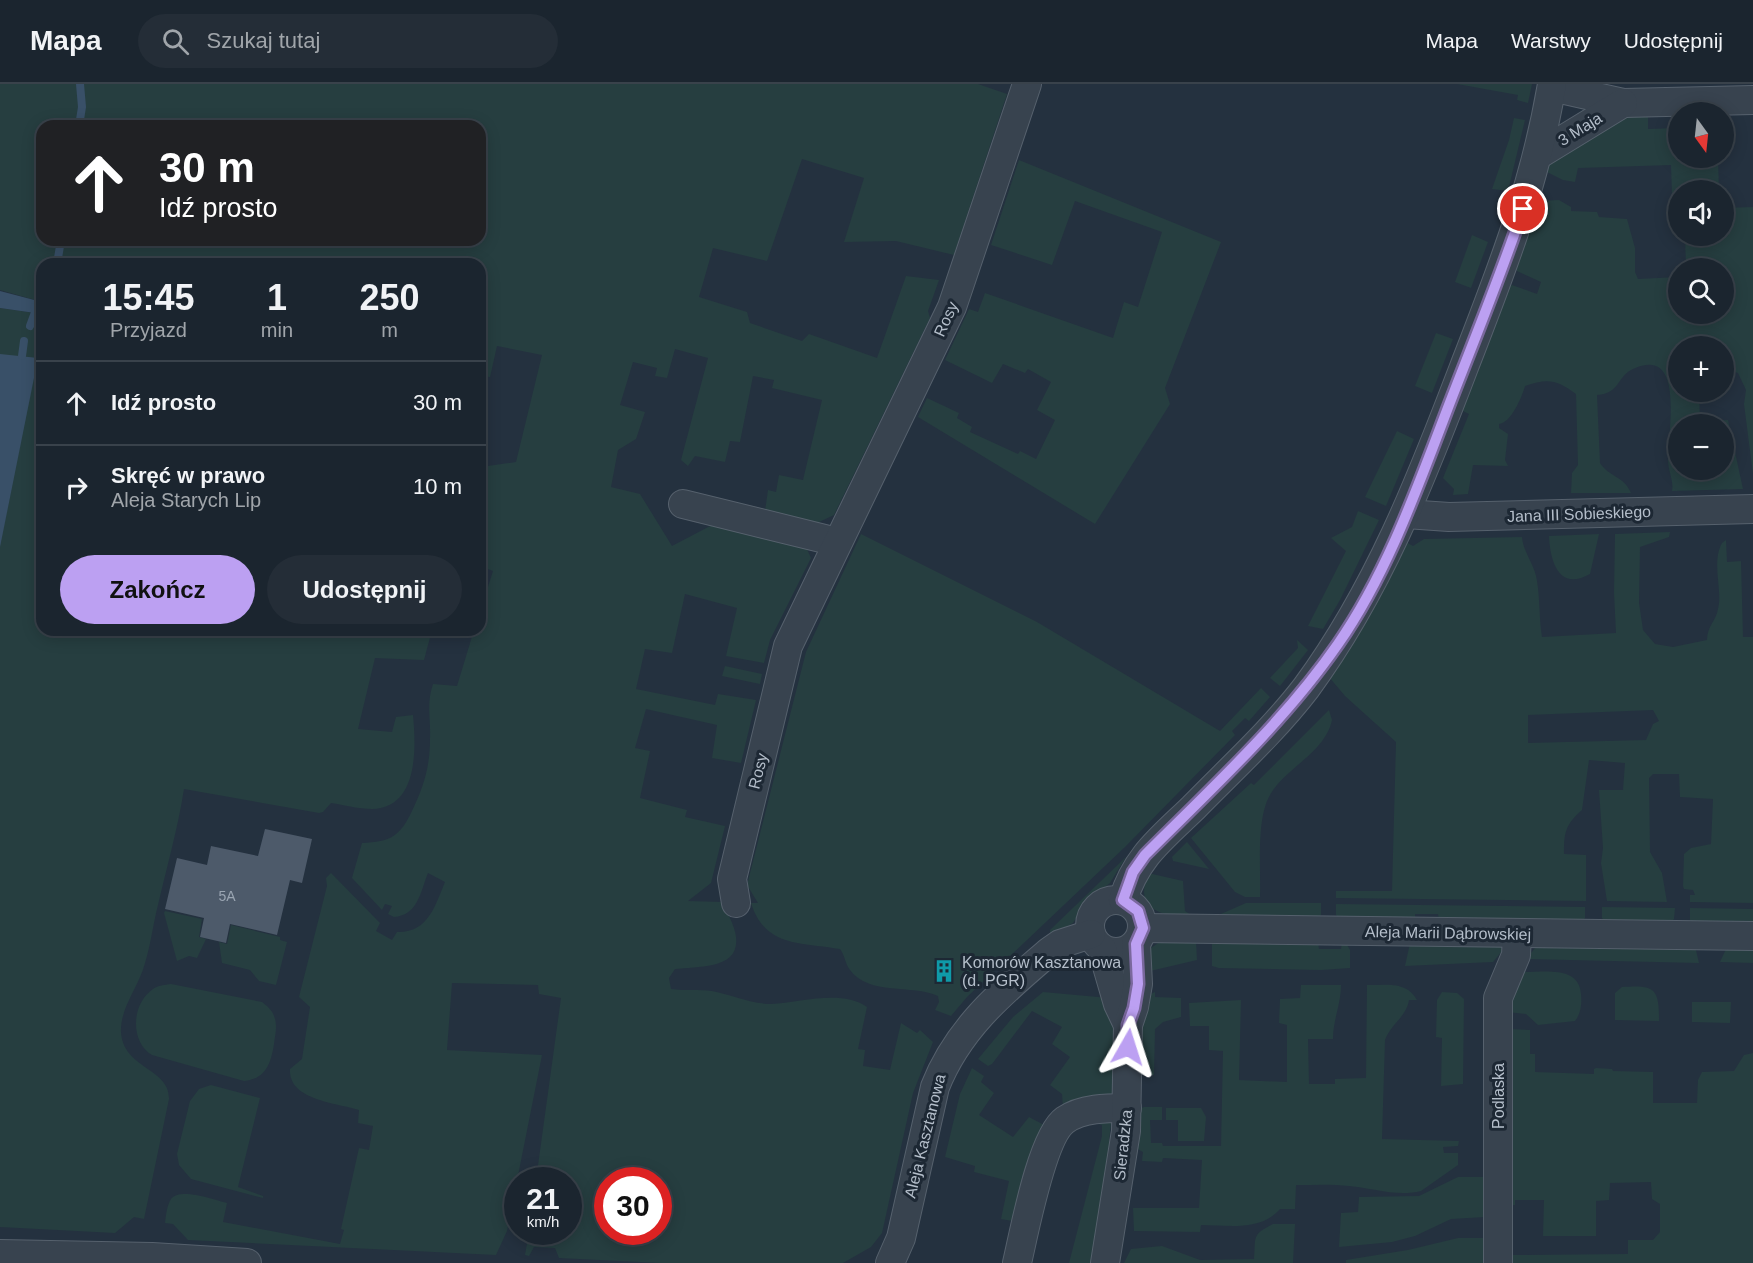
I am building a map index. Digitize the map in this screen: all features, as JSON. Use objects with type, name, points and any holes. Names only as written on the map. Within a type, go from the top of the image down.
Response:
[{"type":"street","name":"Rosy","points":[[736,903],[732,879],[788,646],[952,307],[1027,84]]},
{"type":"street","points":[[1123,900],[1138,864],[1256,744],[1316,675],[1365,599],[1406,514],[1511,246],[1538,155],[1552,85]]},
{"type":"street","name":"3 Maja","points":[[1552,85],[1623,103],[1753,100]]},
{"type":"street","name":"3 Maja","points":[[1538,155],[1623,103]]},
{"type":"street","points":[[682,504],[837,542]]},
{"type":"street","name":"Jana III Sobieskiego","points":[[1406,514],[1449,517],[1753,509]]},
{"type":"street","points":[[1113,900],[1123,900],[1138,911],[1139,936],[1121,952],[1111,952],[1097,941],[1090,924],[1097,908],[1113,900]]},
{"type":"street","name":"Aleja Marii Dąbrowskiej","points":[[1139,936],[1517,933],[1753,936]]},
{"type":"street","name":"Podlaska","points":[[1498,1263],[1498,998],[1515,961],[1517,933]]},
{"type":"street","name":"Sieradzka","points":[[1105,1263],[1120,1174],[1127,1108],[1128,1025],[1136,999],[1139,936]]},
{"type":"street","name":"Sieradzka","points":[[1097,941],[1118,1004],[1128,1025]]},
{"type":"street","name":"Aleja Kasztanowa","points":[[891,1263],[901,1238],[935,1087],[943,1066],[958,1040],[992,1002],[1050,951],[1060,945],[1097,941]]},
{"type":"street","points":[[1017,1263],[1045,1156],[1055,1130],[1067,1119],[1079,1113],[1127,1108]]},
{"type":"street","points":[[0,1254],[152,1257],[247,1263]]},
{"type":"green space","points":[[0,84],[978,84],[1007,94],[954,255],[896,241],[844,242],[864,178],[802,159],[767,261],[713,248],[699,297],[747,312],[750,323],[802,341],[809,334],[877,358],[906,276],[939,280],[928,311],[930,318],[834,515],[817,523],[765,511],[768,490],[776,492],[779,475],[803,480],[822,400],[772,388],[774,380],[753,376],[740,442],[730,441],[725,462],[695,456],[688,466],[681,460],[708,358],[675,349],[667,378],[655,376],[657,368],[633,362],[620,405],[645,412],[636,439],[618,450],[611,487],[640,494],[672,546],[714,524],[806,547],[811,558],[770,640],[764,663],[726,656],[737,608],[685,594],[672,653],[645,649],[636,689],[715,705],[718,694],[756,700],[741,763],[712,758],[717,725],[646,709],[635,748],[650,751],[640,798],[687,810],[685,817],[725,826],[711,883],[688,901],[723,902],[733,924],[736,937],[735,948],[731,956],[724,961],[705,966],[675,969],[669,978],[671,989],[712,991],[764,1004],[820,998],[857,1002],[867,1007],[858,1049],[865,1050],[863,1066],[890,1070],[901,1023],[917,1033],[920,1030],[933,1042],[913,1093],[882,1233],[871,1247],[843,1263],[660,1263],[559,1258],[555,1248],[534,1247],[529,1256],[525,1255],[527,1245],[582,1245],[582,1167],[538,1167],[561,998],[539,994],[538,985],[452,983],[447,1050],[542,1055],[520,1167],[504,1167],[504,1238],[496,1255],[188,1240],[173,1224],[165,1223],[171,1199],[182,1194],[190,1194],[227,1203],[223,1222],[340,1244],[344,1230],[341,1229],[359,1148],[369,1150],[373,1126],[358,1123],[359,1110],[305,1094],[291,1079],[290,1069],[302,1059],[310,1007],[299,997],[327,886],[326,878],[331,873],[380,923],[376,931],[392,940],[397,932],[408,931],[423,923],[438,900],[445,882],[428,873],[417,902],[408,912],[394,917],[388,914],[392,906],[385,904],[382,910],[352,878],[362,843],[380,841],[393,836],[399,832],[412,811],[423,784],[430,749],[429,705],[433,684],[457,686],[472,636],[486,636],[486,593],[493,571],[486,568],[486,474],[488,466],[516,462],[542,355],[497,346],[490,377],[486,377],[486,258],[36,258],[36,300],[0,290]]},
{"type":"green space","points":[[1457,84],[1532,84],[1528,103],[1517,100],[1518,95]]},
{"type":"green space","points":[[1648,114],[1648,129],[1668,128],[1668,165],[1578,168],[1575,182],[1563,180],[1547,172],[1547,166],[1606,120]]},
{"type":"green space","points":[[1514,118],[1525,120],[1508,191],[1492,189],[1509,140]]},
{"type":"green space","points":[[1019,160],[1221,242],[1165,388],[1170,404],[1095,524],[918,417],[927,398],[959,413],[957,418],[972,427],[970,432],[1018,454],[1020,451],[1036,459],[1055,420],[1037,410],[1051,382],[1028,369],[1025,373],[1003,364],[992,383],[945,360],[969,309],[978,312],[985,293],[1113,338],[1124,302],[1138,307],[1162,232],[1075,201],[1052,265],[991,245]]},
{"type":"green space","points":[[1671,168],[1718,168],[1719,180],[1671,180]]},
{"type":"green space","points":[[1559,200],[1571,207],[1571,211],[1597,212],[1599,217],[1627,219],[1635,248],[1635,272],[1638,279],[1668,278],[1668,324],[1734,324],[1734,258],[1686,258],[1685,246],[1734,246],[1734,208],[1753,207],[1753,474],[1744,404],[1746,390],[1738,373],[1734,372],[1734,336],[1668,336],[1668,380],[1661,369],[1650,365],[1633,369],[1610,391],[1597,395],[1600,463],[1624,483],[1631,493],[1571,493],[1572,473],[1578,465],[1576,394],[1558,383],[1546,381],[1525,386],[1512,414],[1499,424],[1499,428],[1508,434],[1505,460],[1508,466],[1473,465],[1468,494],[1453,495],[1454,489],[1443,478],[1469,414],[1461,410],[1507,288],[1512,285],[1537,294],[1541,282],[1517,271],[1515,267],[1539,201]]},
{"type":"green space","points":[[1472,235],[1488,242],[1471,288],[1455,282]]},
{"type":"green space","points":[[0,308],[36,313],[36,636],[430,636],[424,660],[375,658],[358,729],[392,732],[396,717],[413,715],[414,759],[411,774],[399,798],[387,806],[367,809],[331,803],[319,813],[184,789],[147,956],[121,1023],[124,1044],[129,1054],[162,1081],[169,1099],[144,1219],[134,1217],[115,1233],[0,1227]]},
{"type":"green space","points":[[1436,333],[1453,339],[1432,393],[1415,386]]},
{"type":"green space","points":[[1670,402],[1699,402],[1700,414],[1671,414]]},
{"type":"green space","points":[[1397,431],[1414,439],[1386,506],[1365,497]]},
{"type":"green space","points":[[1734,448],[1743,489],[1672,491],[1671,480],[1734,480]]},
{"type":"green space","points":[[1358,511],[1379,520],[1340,600],[1323,629],[1308,626],[1346,551],[1331,538],[1352,527]]},
{"type":"green space","points":[[1670,532],[1669,537],[1640,547],[1639,603],[1643,630],[1655,644],[1673,647],[1707,640],[1719,602],[1717,559],[1722,543],[1726,540],[1727,562],[1741,561],[1743,637],[1753,637],[1753,903],[1690,902],[1690,895],[1695,895],[1693,890],[1684,889],[1683,886],[1684,854],[1691,848],[1711,844],[1713,799],[1680,797],[1679,774],[1653,774],[1649,778],[1650,852],[1662,873],[1667,902],[1607,901],[1601,863],[1603,848],[1599,790],[1623,790],[1625,763],[1589,760],[1582,810],[1569,825],[1564,847],[1564,854],[1586,855],[1586,901],[1336,898],[1336,891],[1392,891],[1396,742],[1345,696],[1329,677],[1406,542],[1413,546],[1424,539],[1522,537],[1537,581],[1542,637],[1616,633],[1615,534]],"holes":[[[1653,710],[1659,721],[1653,724],[1646,740],[1528,743],[1528,715]]]},
{"type":"green space","points":[[861,534],[1037,622],[1220,731],[1261,688],[1270,697],[1249,721],[1245,718],[1232,731],[1235,735],[1125,847],[967,997],[951,1016],[935,1010],[939,1002],[938,996],[879,986],[858,978],[848,968],[840,949],[799,943],[775,935],[757,918],[751,903],[758,903],[747,885],[806,652]]},
{"type":"green space","points":[[1599,534],[1590,574],[1579,579],[1563,576],[1558,571],[1551,555],[1549,536]]},
{"type":"green space","points":[[1297,640],[1308,650],[1280,686],[1270,678],[1298,648]]},
{"type":"green space","points":[[725,666],[762,674],[760,684],[722,676]]},
{"type":"green space","points":[[1329,710],[1332,720],[1322,742],[1285,776],[1270,795],[1261,830],[1260,897],[1245,897],[1235,892],[1191,838],[1251,783],[1254,785]]},
{"type":"green space","points":[[1187,842],[1209,869],[1173,861],[1172,857]]},
{"type":"green space","points":[[1126,857],[1110,883],[1087,901],[1073,923],[1050,936],[1050,930]]},
{"type":"green space","points":[[1148,873],[1183,881],[1185,911],[1194,917],[1162,913],[1148,904],[1144,886]]},
{"type":"green space","points":[[1246,903],[1321,903],[1321,915],[1316,919],[1214,917]]},
{"type":"green space","points":[[1336,904],[1585,907],[1585,918],[1580,923],[1439,921],[1438,914],[1415,914],[1415,921],[1340,920],[1336,915]]},
{"type":"green space","points":[[1602,907],[1675,908],[1674,919],[1669,924],[1607,923],[1602,918]]},
{"type":"green space","points":[[1690,908],[1753,909],[1753,926],[1695,925],[1690,920]]},
{"type":"green space","points":[[165,911],[202,919],[199,937],[206,939],[197,958],[189,956],[177,961]]},
{"type":"green space","points":[[231,925],[280,937],[280,940],[287,942],[276,985],[259,981],[250,970],[222,963],[219,942],[227,944]]},
{"type":"green space","points":[[1161,941],[1196,941],[1197,960],[1146,972],[1151,948]]},
{"type":"green space","points":[[1212,941],[1318,942],[1319,949],[1341,949],[1342,943],[1346,943],[1350,950],[1350,968],[1321,970],[1219,968],[1212,966]]},
{"type":"green space","points":[[1410,943],[1501,945],[1502,951],[1493,962],[1405,966]]},
{"type":"green space","points":[[1537,946],[1695,946],[1699,963],[1526,959]]},
{"type":"green space","points":[[1727,947],[1753,947],[1753,963],[1720,962]]},
{"type":"green space","points":[[1519,972],[1558,972],[1574,978],[1579,984],[1581,997],[1580,1012],[1575,1021],[1538,1025],[1526,1014],[1507,1012]]},
{"type":"green space","points":[[171,984],[262,1002],[272,1012],[276,1023],[271,1058],[266,1069],[258,1077],[244,1081],[152,1055],[145,1049],[140,1041],[136,1023],[140,1004],[155,988]]},
{"type":"green space","points":[[1301,985],[1341,985],[1333,1039],[1308,1039],[1309,1084],[1335,1084],[1335,1079],[1366,1078],[1367,985],[1395,985],[1413,994],[1417,1000],[1409,1000],[1405,1011],[1385,1040],[1382,1139],[1459,1141],[1458,1146],[1443,1147],[1444,1153],[1458,1153],[1458,1165],[1421,1191],[1412,1193],[1385,1192],[1343,1185],[1296,1185],[1295,1209],[1280,1209],[1263,1221],[1253,1224],[1243,1226],[1201,1225],[1200,1232],[1134,1231],[1133,1208],[1199,1208],[1202,1160],[1163,1158],[1162,1162],[1142,1161],[1143,1152],[1134,1147],[1137,1110],[1144,1107],[1162,1107],[1162,1120],[1150,1120],[1151,1143],[1162,1143],[1163,1146],[1221,1146],[1223,1051],[1209,1050],[1209,1026],[1190,1026],[1189,1003],[1241,1000],[1239,1080],[1287,1082],[1287,1025],[1279,1023],[1280,999],[1300,998]]},
{"type":"green space","points":[[1622,987],[1642,987],[1653,991],[1658,1001],[1659,1021],[1615,1020],[1615,993]]},
{"type":"green space","points":[[1043,992],[1109,998],[1118,1039],[1117,1095],[1063,1109],[1062,1094],[1050,1085],[1070,1057],[1052,1044],[1062,1027],[1032,1011],[992,1064],[988,1066],[978,1059],[1013,1017]]},
{"type":"green space","points":[[1155,992],[1155,997],[1181,998],[1181,1017],[1163,1022],[1155,1029],[1154,1075],[1138,1075],[1139,1021],[1147,996]]},
{"type":"green space","points":[[1442,992],[1457,993],[1464,999],[1463,1084],[1441,1086],[1442,1038],[1436,1037],[1437,1000]]},
{"type":"green space","points":[[1692,1002],[1731,1002],[1730,1023],[1692,1022]]},
{"type":"green space","points":[[1507,1029],[1530,1030],[1530,1054],[1535,1054],[1535,1072],[1594,1074],[1596,1068],[1613,1071],[1653,1072],[1653,1103],[1697,1103],[1698,1080],[1702,1072],[1734,1071],[1744,1055],[1753,1053],[1753,1263],[1507,1263],[1510,1255],[1628,1254],[1628,1240],[1653,1240],[1660,1232],[1660,1204],[1652,1199],[1651,1182],[1610,1183],[1609,1200],[1596,1201],[1596,1236],[1543,1236],[1544,1200],[1515,1200],[1515,1205],[1511,1205]]},
{"type":"green space","points":[[972,1068],[984,1076],[981,1082],[994,1093],[979,1115],[1013,1137],[1029,1117],[1046,1126],[1018,1222],[1001,1219],[1009,1181],[974,1172],[975,1166],[945,1157],[960,1094]]},
{"type":"green space","points":[[211,1085],[260,1098],[238,1187],[263,1196],[263,1198],[191,1179],[179,1165],[177,1154],[190,1101],[199,1089]]},
{"type":"green space","points":[[1166,1108],[1201,1108],[1206,1117],[1204,1141],[1178,1141],[1178,1120],[1166,1120]]},
{"type":"green space","points":[[1111,1122],[1109,1142],[1112,1157],[1094,1263],[1069,1263],[1102,1136],[1102,1125],[1094,1123]]},
{"type":"green space","points":[[1458,1177],[1485,1177],[1485,1217],[1451,1219],[1415,1236],[1392,1242],[1339,1247],[1341,1213],[1358,1212],[1359,1197],[1419,1196]]},
{"type":"green space","points":[[1273,1224],[1295,1224],[1293,1263],[1124,1263],[1131,1249],[1162,1246],[1200,1260],[1254,1259],[1256,1237]]},
{"type":"green space","points":[[1458,1238],[1486,1238],[1489,1263],[1346,1263],[1346,1260],[1408,1250]]},
{"type":"water","points":[[0,291],[36,300],[36,313],[0,308]]},
{"type":"water","points":[[0,354],[36,358],[36,368],[0,547]]},
{"type":"building","points":[[265,829],[312,839],[302,883],[290,880],[277,935],[230,924],[226,943],[200,937],[204,918],[165,909],[177,858],[207,865],[211,846],[258,856]]},
{"type":"waterway","points":[[80,84],[82,107],[80,120]]},
{"type":"waterway","points":[[58,258],[60,246]]},
{"type":"waterway","points":[[30,326],[36,310]]},
{"type":"waterway","points":[[22,356],[24,341]]},
{"type":"place","name":"Komorów Kasztanowa (d. PGR)","points":[[944,971]]},
{"type":"route","points":[[1128,1047],[1128,1025],[1134,1008],[1138,984],[1136,944],[1143,928],[1138,911],[1123,900],[1133,872],[1145,855],[1256,744],[1304,691],[1348,628],[1365,599],[1410,506],[1511,246],[1523,209]]}]
